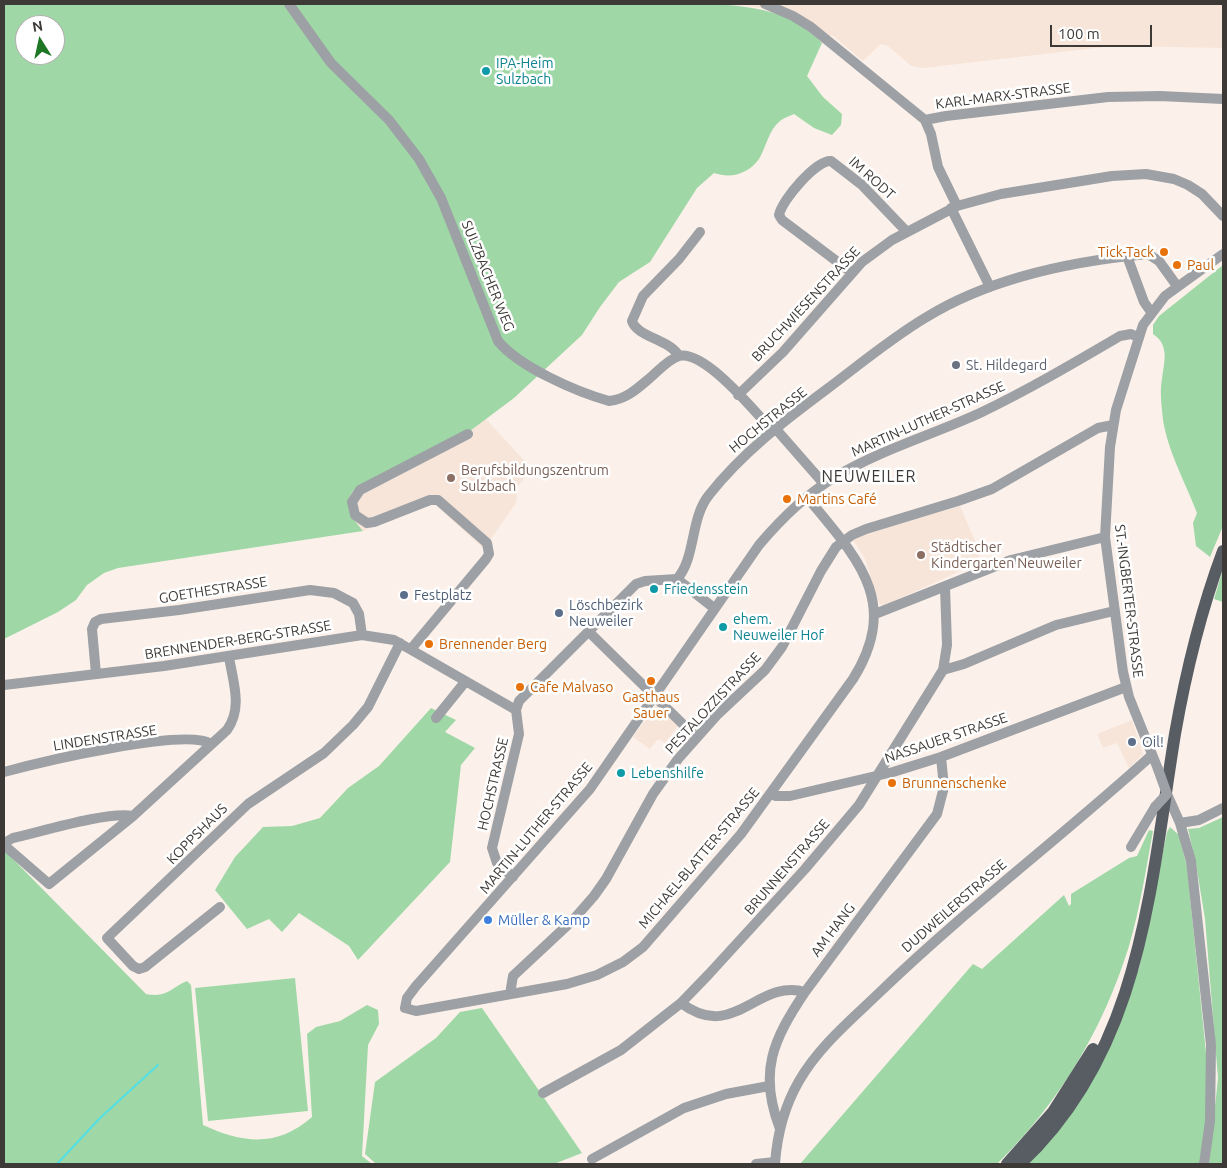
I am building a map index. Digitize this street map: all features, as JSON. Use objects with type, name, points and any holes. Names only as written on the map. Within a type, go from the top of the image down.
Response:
[{"type":"main road","points":[[1020,1164],[1055,1126],[1078,1091],[1101,1052],[1122,1006],[1142,931],[1189,662],[1223,551]]},
{"type":"main road","points":[[1007,1164],[1053,1112],[1089,1056],[1118,997],[1142,931]]},
{"type":"street","name":"SULZBACHER WEG","points":[[289,4],[331,63],[389,120],[419,159],[441,198],[498,340],[503,346],[515,356],[549,376],[609,401],[619,400],[628,396],[679,356]]},
{"type":"street","name":"KARL-MARX-STRASSE","points":[[765,4],[793,16],[811,27],[925,120],[1108,98],[1144,96],[1223,99]]},
{"type":"street","points":[[925,120],[931,134],[938,166],[990,287]]},
{"type":"street","name":"IM RODT","points":[[851,272],[782,220],[779,215],[782,207],[799,185],[821,162],[831,161],[862,185],[907,232]]},
{"type":"street","name":"BRUCHWIESENSTRASSE","points":[[738,395],[783,352],[851,272],[876,250],[954,207],[1002,194],[1112,176],[1146,174],[1174,178],[1188,185],[1202,194],[1223,216]]},
{"type":"street","points":[[700,232],[679,259],[643,296],[632,320],[636,327],[670,346],[679,356],[702,360],[774,429],[824,484]]},
{"type":"street","name":"ST.-INGBERTER-STRASSE","points":[[1204,1164],[1210,1121],[1212,1071],[1192,861],[1180,823],[1126,687],[1105,537],[1108,464],[1113,425],[1138,337],[1151,312],[1177,286],[1223,254]]},
{"type":"street","name":"HOCHSTRASSE","points":[[677,579],[686,560],[697,515],[707,496],[735,464],[774,429],[925,318],[990,287],[1037,272],[1127,256],[1153,255],[1177,286]]},
{"type":"street","points":[[1127,256],[1144,302],[1151,312]]},
{"type":"street","name":"MARTIN-LUTHER-STRASSE","points":[[405,1008],[406,998],[416,986],[586,795],[759,545],[789,512],[824,484],[866,460],[946,429],[1024,391],[1120,336],[1131,334],[1138,337]]},
{"type":"street","name":"PESTALOZZISTRASSE","points":[[510,994],[513,976],[573,920],[594,896],[653,794],[696,737],[749,686],[782,647],[827,559],[843,541],[866,529],[975,496],[1098,428],[1113,425]]},
{"type":"street","points":[[411,649],[486,559],[489,554],[487,544],[438,500],[430,500],[367,523],[355,515],[352,502],[360,490],[468,434]]},
{"type":"street","name":"MICHAEL-BLATTER-STRASSE","points":[[405,1008],[416,1012],[588,979],[606,972],[642,947],[724,855],[771,794],[862,665],[873,636],[875,614],[869,586],[843,541],[807,497]]},
{"type":"street","points":[[875,614],[1027,555],[1105,537]]},
{"type":"street","points":[[516,710],[519,701],[590,633],[636,584],[645,581],[677,579],[714,608]]},
{"type":"street","name":"BRUNNENSTRASSE","points":[[543,1093],[620,1050],[681,1003],[805,869],[859,805],[943,670],[947,645],[945,587]]},
{"type":"street","name":"GOETHESTRASSE","points":[[96,674],[92,629],[95,622],[101,619],[179,610],[310,590],[334,593],[353,603],[361,620],[362,635]]},
{"type":"street","points":[[943,670],[964,664],[1056,625],[1114,611]]},
{"type":"street","points":[[590,633],[696,737]]},
{"type":"street","name":"BRENNENDER-BERG-STRASSE","points":[[4,685],[229,657],[362,635],[380,637],[411,649],[516,710]]},
{"type":"street","name":"KOPPSHAUS","points":[[220,906],[146,967],[139,969],[133,966],[107,938],[243,808],[324,752],[353,725],[368,707],[400,644]]},
{"type":"street","points":[[133,816],[123,815],[96,819],[13,838],[4,844],[49,884],[133,816],[230,725],[236,711],[229,657]]},
{"type":"street","points":[[436,718],[465,682]]},
{"type":"street","name":"NASSAUER STRASSE","points":[[771,794],[782,797],[790,796],[876,776],[941,757],[1126,687]]},
{"type":"street","name":"HOCHSTRASSE","points":[[514,877],[497,863],[492,848],[519,734],[516,710]]},
{"type":"street","name":"LINDENSTRASSE","points":[[4,772],[88,752],[137,745],[200,739],[211,744]]},
{"type":"street","name":"DUDWEILERSTRASSE","points":[[775,1163],[780,1128],[792,1094],[808,1066],[820,1052],[903,969],[972,907],[1152,754]]},
{"type":"street","name":"AM HANG","points":[[780,1128],[769,1089],[769,1070],[773,1052],[794,1009],[805,992],[937,814],[944,787],[941,757]]},
{"type":"street","points":[[1131,847],[1155,808],[1167,794]]},
{"type":"street","points":[[1180,823],[1199,820],[1223,808]]},
{"type":"street","points":[[681,1003],[701,1015],[725,1016],[775,992],[794,989],[805,992]]},
{"type":"street","points":[[592,1159],[684,1108],[726,1094],[769,1089],[792,1094]]},
{"type":"street","points":[[756,1164],[775,1163]]},
{"type":"shaded area","points":[[711,4],[1223,4],[1223,48],[1114,46],[923,68],[911,66],[888,46],[881,44],[863,61],[832,35],[822,43],[811,31],[771,10],[749,6]]},
{"type":"shaded area","name":"Berufsbildungszentrum Sulzbach","points":[[486,419],[532,469],[518,486],[516,503],[484,549],[433,503],[363,531],[354,520],[348,506],[349,496],[354,490],[466,434]]},
{"type":"shaded area","name":"Städtischer Kindergarten Neuweiler","points":[[960,506],[980,552],[979,557],[956,573],[883,606],[879,603],[865,559],[853,540],[869,532]]},
{"type":"shaded area","points":[[656,705],[679,725],[665,743],[658,739],[650,749],[633,737]]},
{"type":"shaded area","points":[[1132,720],[1143,754],[1129,768],[1117,743],[1103,748],[1097,734]]},
{"type":"green space","points":[[4,4],[711,4],[742,6],[771,12],[798,24],[811,32],[822,43],[807,76],[823,97],[842,114],[841,125],[832,135],[814,128],[794,114],[776,125],[759,159],[750,168],[733,175],[714,173],[697,188],[650,262],[619,282],[582,335],[514,398],[466,434],[354,490],[350,495],[348,506],[352,516],[363,531],[118,568],[104,573],[87,585],[76,600],[58,612],[4,639]]},
{"type":"green space","points":[[1223,265],[1223,526],[1210,557],[1196,546],[1193,523],[1197,513],[1167,436],[1161,394],[1165,355],[1162,343],[1153,334],[1153,325],[1159,316]]},
{"type":"green space","points":[[1223,569],[1223,602],[1214,599]]},
{"type":"green space","points":[[431,708],[456,720],[445,732],[475,748],[461,765],[450,862],[358,960],[349,946],[299,913],[282,932],[269,919],[247,929],[215,890],[235,857],[263,827],[292,826],[320,818],[348,788],[379,766]]},
{"type":"green space","points":[[1223,817],[1223,1164],[1209,1164],[1218,1078],[1205,919],[1188,829],[1199,828]]},
{"type":"green space","points":[[1170,827],[1179,835],[1187,867],[1206,1053],[1206,1118],[1200,1164],[1026,1164],[1055,1132],[1139,968],[1167,832]]},
{"type":"green space","points":[[1149,830],[1153,831],[1136,918],[1129,946],[1106,1007],[1092,1036],[1059,1090],[1040,1116],[997,1164],[800,1164],[973,964],[982,969],[1064,895],[1069,906],[1071,904],[1071,894],[1129,858],[1137,856]]},
{"type":"green space","points":[[4,850],[146,994],[159,995],[187,981],[191,985],[203,1125],[217,1131],[245,1139],[259,1139],[286,1134],[299,1127],[312,1117],[307,1034],[316,1027],[340,1021],[367,1005],[378,1010],[379,1024],[368,1045],[362,1156],[372,1164],[4,1164]]},
{"type":"green space","points":[[295,978],[308,1111],[208,1121],[195,988]]},
{"type":"green space","points":[[482,1008],[582,1153],[554,1164],[375,1163],[365,1154],[375,1082],[436,1038],[460,1012]]},
{"type":"waterway","points":[[57,1164],[100,1118],[158,1065]]},
{"type":"place","name":"IPA-Heim Sulzbach","points":[[486,71]]},
{"type":"place","name":"Tick-Tack","points":[[1164,252]]},
{"type":"place","name":"Paul","points":[[1177,265]]},
{"type":"place","name":"St. Hildegard","points":[[956,365]]},
{"type":"place","name":"Berufsbildungszentrum Sulzbach","points":[[451,478]]},
{"type":"place","name":"Martins Café","points":[[787,499]]},
{"type":"place","name":"Städtischer Kindergarten Neuweiler","points":[[921,555]]},
{"type":"place","name":"Friedensstein","points":[[654,589]]},
{"type":"place","name":"Festplatz","points":[[404,595]]},
{"type":"place","name":"Löschbezirk Neuweiler","points":[[559,613]]},
{"type":"place","name":"ehem. Neuweiler Hof","points":[[723,627]]},
{"type":"place","name":"Brennender Berg","points":[[429,644]]},
{"type":"place","name":"Gasthaus Sauer","points":[[651,681]]},
{"type":"place","name":"Cafe Malvaso","points":[[520,687]]},
{"type":"place","name":"Oil!","points":[[1132,742]]},
{"type":"place","name":"Lebenshilfe","points":[[621,773]]},
{"type":"place","name":"Brunnenschenke","points":[[892,783]]},
{"type":"place","name":"Müller & Kamp","points":[[488,920]]},
{"type":"district","name":"NEUWEILER","points":[[869,477]]}]
